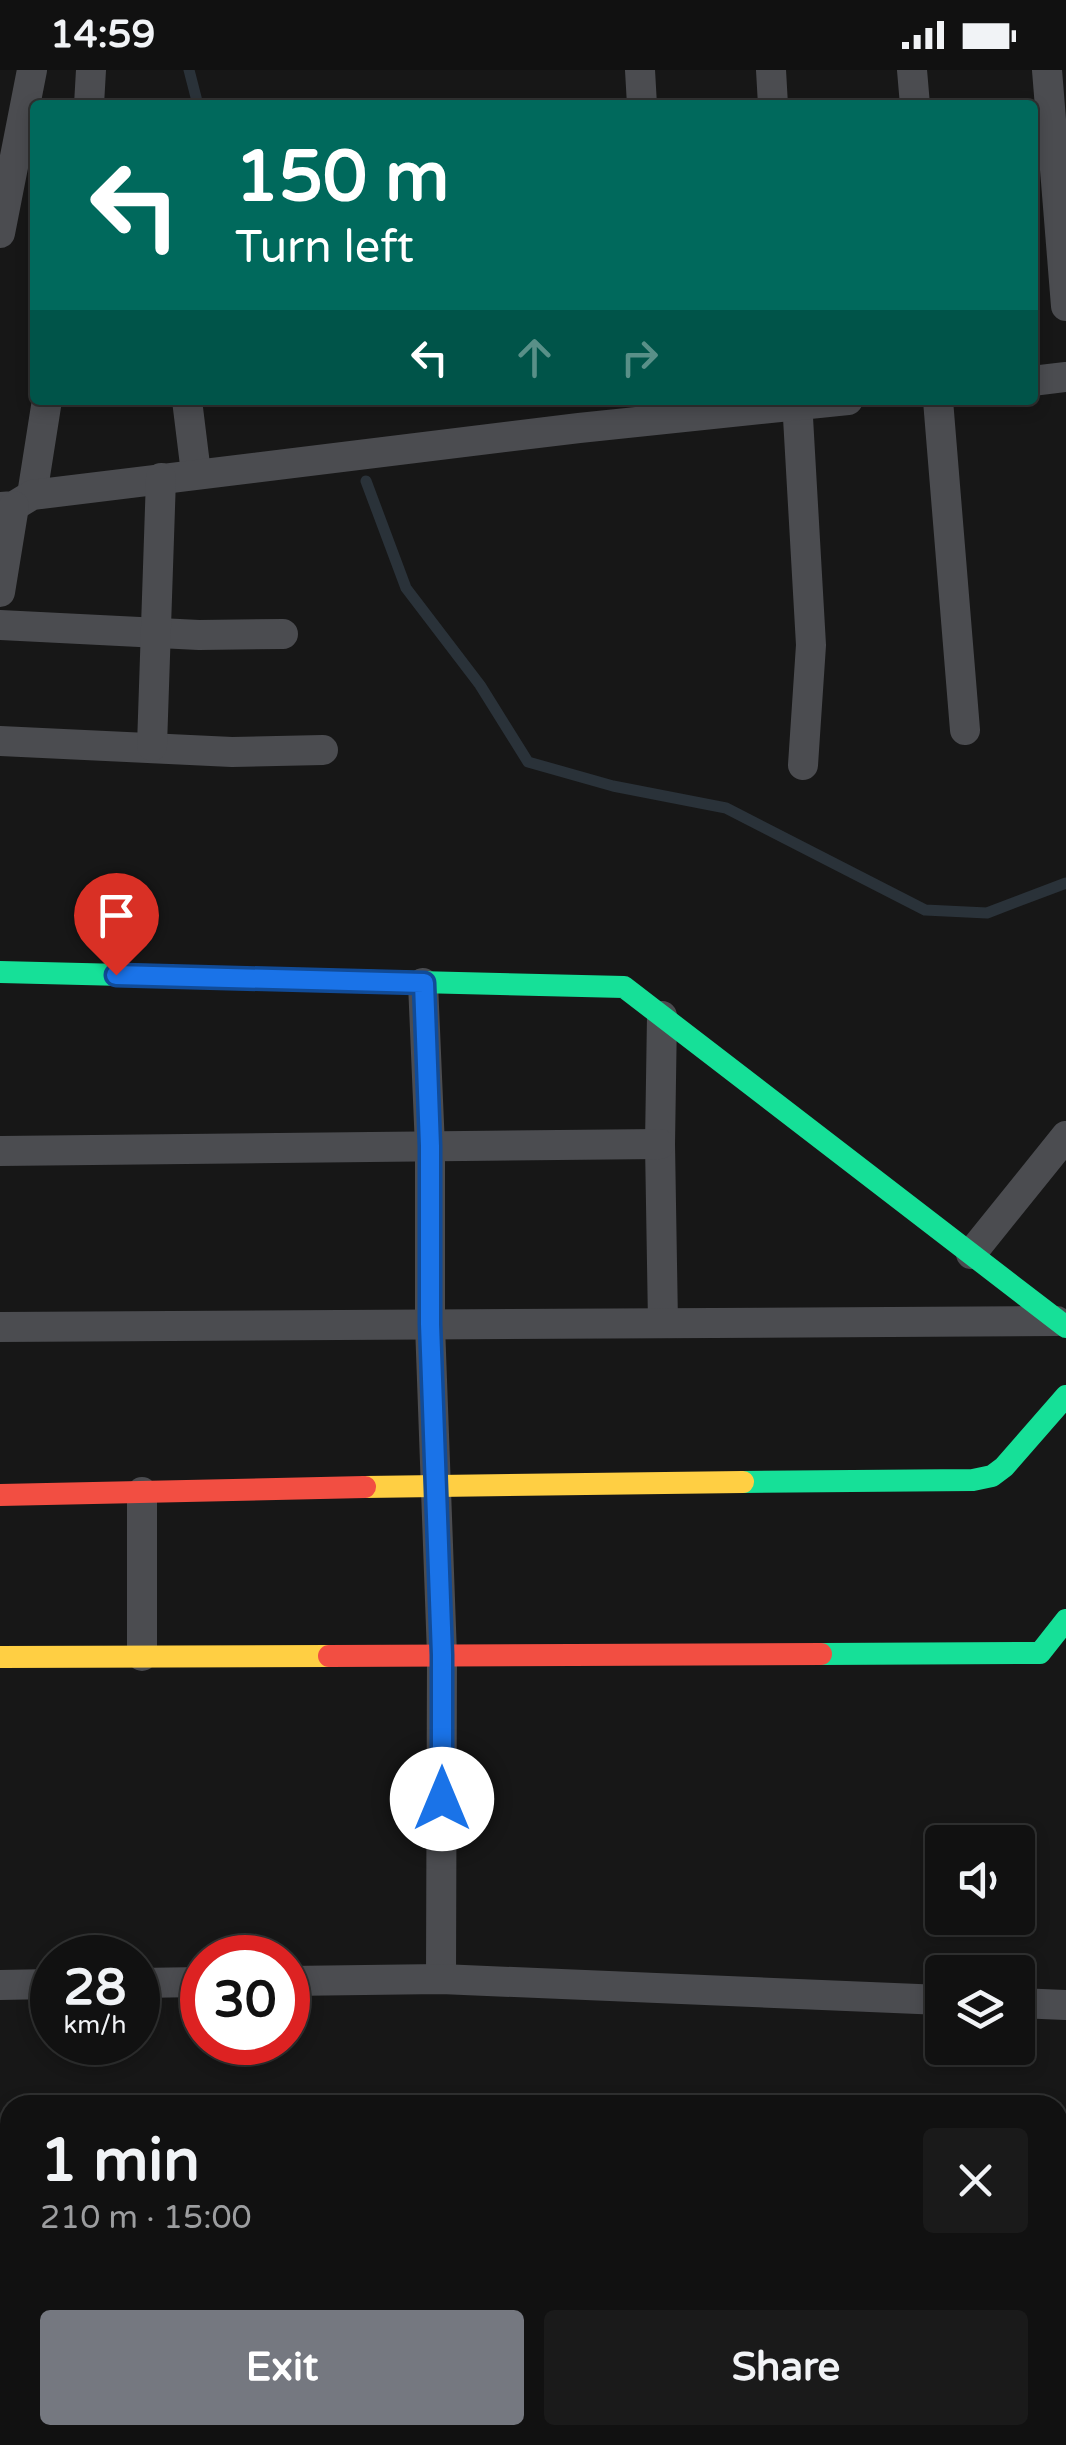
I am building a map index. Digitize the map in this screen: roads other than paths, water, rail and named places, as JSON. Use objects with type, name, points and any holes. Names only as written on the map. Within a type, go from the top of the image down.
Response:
[{"type":"street","points":[[0,233],[32,70]]},
{"type":"street","points":[[88,100],[91,70]]},
{"type":"street","points":[[640,70],[642,100]]},
{"type":"street","points":[[771,70],[774,100]]},
{"type":"street","points":[[912,70],[915,100]]},
{"type":"street","points":[[1048,70],[1066,306]]},
{"type":"street","points":[[1038,380],[1066,378]]},
{"type":"street","points":[[0,592],[15,502],[45,405]]},
{"type":"street","points":[[188,405],[196,474]]},
{"type":"street","points":[[15,502],[161,478],[388,451],[576,414],[759,405]]},
{"type":"street","points":[[797,405],[811,646],[803,765]]},
{"type":"street","points":[[938,405],[966,730]]},
{"type":"street","points":[[152,746],[161,478]]},
{"type":"street","points":[[0,625],[282,634]]},
{"type":"street","points":[[0,741],[232,752],[323,750]]},
{"type":"street","points":[[0,972],[624,987],[1061,1324]]},
{"type":"street","points":[[424,983],[430,1146],[430,1324],[442,1655],[441,1979]]},
{"type":"street","points":[[662,1016],[663,1323]]},
{"type":"street","points":[[971,1254],[1066,1136]]},
{"type":"street","points":[[0,1151],[660,1144]]},
{"type":"street","points":[[0,1327],[1061,1324]]},
{"type":"street","points":[[0,1495],[436,1485],[973,1480],[992,1476],[1004,1467],[1066,1396]]},
{"type":"street","points":[[142,1492],[142,1656]]},
{"type":"street","points":[[0,1656],[1040,1653],[1066,1620]]},
{"type":"street","points":[[310,1981],[441,1979],[925,1999]]},
{"type":"street","points":[[0,1985],[30,1984]]},
{"type":"street","points":[[1035,2003],[1066,2004]]},
{"type":"waterway","points":[[189,70],[197,100]]},
{"type":"waterway","points":[[366,481],[406,588],[480,685],[528,762],[613,786],[726,808],[925,910],[987,913],[1066,883]]}]
